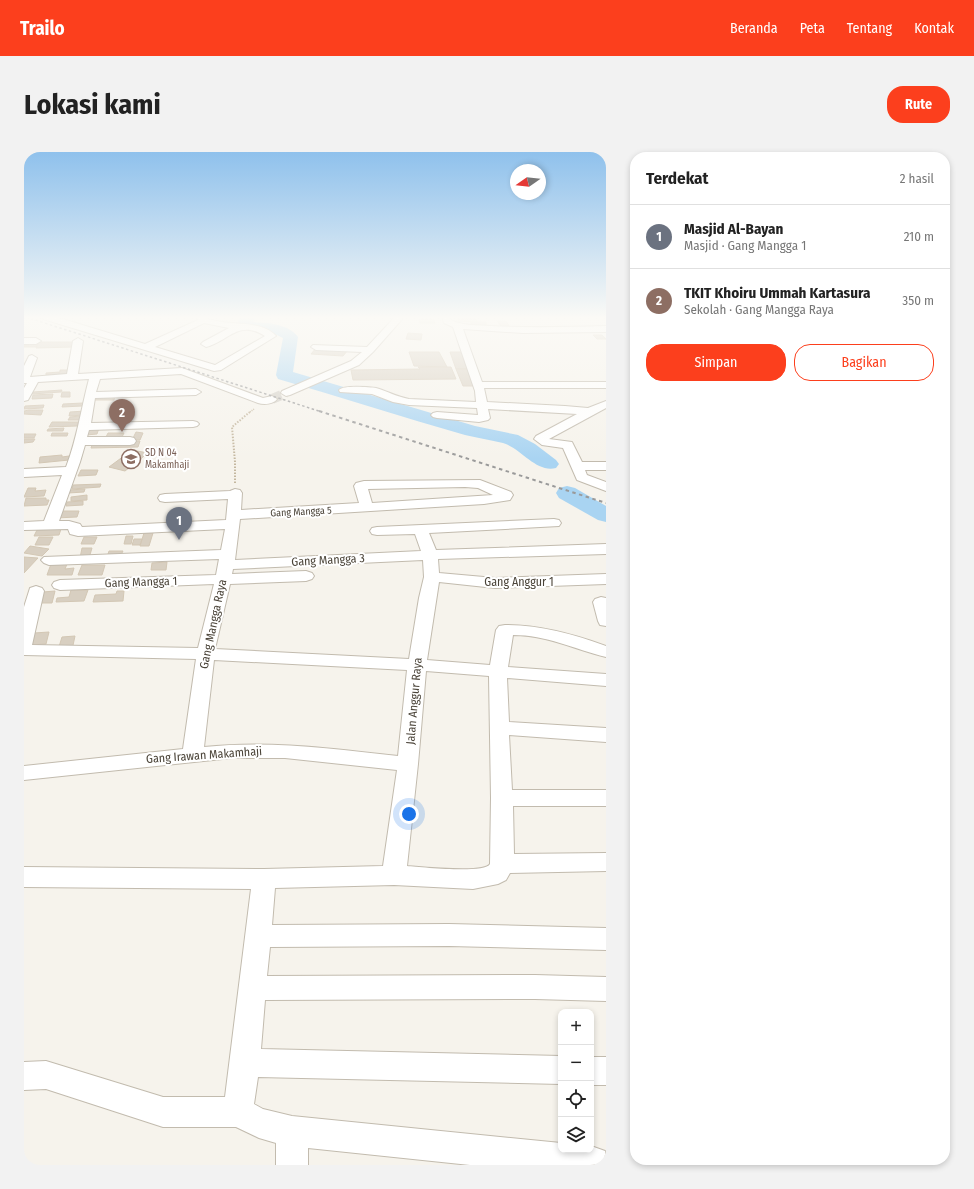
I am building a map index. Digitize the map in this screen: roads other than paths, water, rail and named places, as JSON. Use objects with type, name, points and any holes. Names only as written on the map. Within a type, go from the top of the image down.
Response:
[{"type":"street","points":[[24,398],[31,364]]},
{"type":"street","points":[[72,378],[74,364]]},
{"type":"street","points":[[203,364],[216,368],[222,364]]},
{"type":"street","points":[[286,392],[352,364]]},
{"type":"street","points":[[438,415],[483,419],[485,416],[480,389],[471,364]]},
{"type":"street","points":[[28,380],[182,371],[269,400]]},
{"type":"street","points":[[26,530],[52,525],[80,441],[95,377]]},
{"type":"street","points":[[465,393],[480,389],[606,385]]},
{"type":"street","points":[[344,390],[427,392]]},
{"type":"street","points":[[373,391],[393,399],[409,402],[565,409],[589,412]]},
{"type":"street","points":[[90,395],[196,392]]},
{"type":"street","points":[[606,404],[540,439],[546,442],[568,445],[582,477],[606,487]]},
{"type":"street","points":[[84,427],[193,424]]},
{"type":"street","points":[[80,441],[130,441]]},
{"type":"street","points":[[578,466],[606,466]]},
{"type":"street","points":[[24,473],[70,471]]},
{"type":"street","name":"Gang Mangga 5","points":[[52,525],[73,526],[75,527],[75,531],[78,532],[501,498],[505,497],[506,495],[480,484],[364,485],[361,486],[367,508]]},
{"type":"street","name":"Gang Mangga Raya","points":[[166,498],[235,494],[234,520],[205,654],[193,755]]},
{"type":"street","points":[[377,531],[554,523]]},
{"type":"street","name":"Jalan Anggur Raya","points":[[394,875],[408,764],[417,665],[427,598],[432,577],[430,555],[421,530]]},
{"type":"street","name":"Gang Mangga 3","points":[[225,566],[430,555],[606,549]]},
{"type":"street","points":[[49,560],[225,566],[306,576]]},
{"type":"street","name":"Gang Mangga 1","points":[[60,585],[225,566]]},
{"type":"street","name":"Gang Anggur 1","points":[[432,577],[495,583],[606,579]]},
{"type":"street","points":[[24,644],[36,591]]},
{"type":"street","points":[[601,602],[606,621]]},
{"type":"street","points":[[24,877],[264,879],[394,875],[473,879],[490,877],[498,873],[502,864],[502,798],[498,728],[498,672],[505,630],[521,629],[538,631],[578,642],[606,652]]},
{"type":"street","points":[[24,650],[205,654],[417,665],[606,680]]},
{"type":"street","points":[[498,728],[606,735]]},
{"type":"street","name":"Gang Irawan Makamhaji","points":[[24,773],[232,751],[285,752],[408,764]]},
{"type":"street","points":[[502,798],[606,798]]},
{"type":"street","points":[[502,864],[606,862]]},
{"type":"street","points":[[238,1112],[245,1063],[264,879]]},
{"type":"street","points":[[258,936],[449,935],[606,939]]},
{"type":"street","points":[[252,988],[535,987],[606,989]]},
{"type":"street","points":[[245,1063],[558,1070]]},
{"type":"street","points":[[594,1071],[606,1072]]},
{"type":"street","points":[[24,1076],[46,1075],[163,1112],[238,1112],[259,1123],[292,1131],[598,1163]]},
{"type":"street","points":[[292,1131],[292,1165]]},
{"type":"waterway","points":[[286,364],[284,375],[472,431],[511,439],[528,448],[549,464]]},
{"type":"waterway","points":[[567,493],[606,515]]},
{"type":"tunnel","points":[[272,399],[286,393]]},
{"type":"railway","points":[[173,364],[322,412]]},
{"type":"railway","points":[[319,411],[606,503]]},
{"type":"place","name":"TKIT Khoiru Ummah Kartasura","points":[[122,432]]},
{"type":"place","name":"SD N 04 Makamhaji","points":[[131,459]]},
{"type":"place","name":"Masjid Al-Bayan","points":[[179,540]]}]
